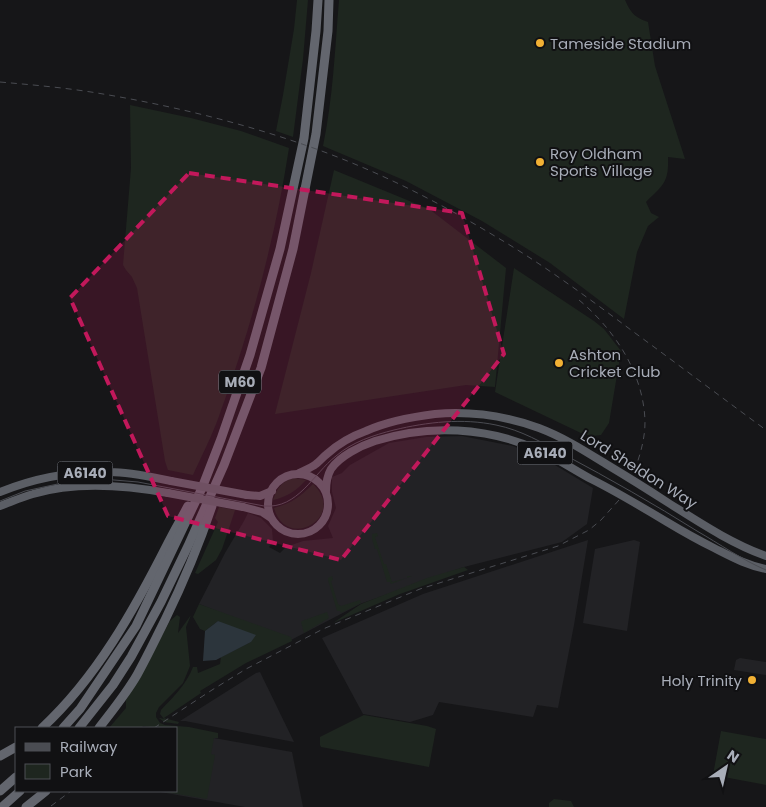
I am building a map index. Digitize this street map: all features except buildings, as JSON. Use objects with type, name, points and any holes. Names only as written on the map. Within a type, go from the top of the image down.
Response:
[{"type":"highway","name":"M60","points":[[64,727],[80,709],[136,626],[202,488],[221,439],[250,355],[280,249],[304,138],[318,0]]},
{"type":"highway","name":"M60","points":[[80,727],[114,685],[161,602],[224,465],[261,368],[293,249],[316,134],[328,31],[329,0]]},
{"type":"highway","name":"Lord Sheldon Way","points":[[299,474],[316,464],[327,453],[349,439],[384,424],[406,418],[448,413],[494,416],[541,428],[560,437],[706,527],[766,556]]},
{"type":"highway","name":"Lord Sheldon Way","points":[[326,491],[327,478],[331,469],[341,459],[370,443],[386,438],[422,431],[462,431],[508,438],[546,453],[620,493],[686,533],[745,564],[766,569]]},
{"type":"highway","name":"M60","points":[[43,727],[58,713],[86,680],[112,643],[143,591],[221,439]]},
{"type":"highway","name":"M60","points":[[100,727],[136,676],[176,598],[206,522],[224,465]]},
{"type":"highway","name":"A6140","points":[[0,492],[46,478],[79,473],[110,472],[137,474],[260,496],[272,490],[284,478],[299,474]]},
{"type":"highway","points":[[299,474],[312,477],[326,491]]},
{"type":"highway","name":"A6140","points":[[0,506],[33,494],[66,488],[110,485],[132,487],[168,492],[262,512],[278,526],[294,534],[301,534],[310,531],[322,522],[328,506],[326,491]]},
{"type":"highway","points":[[272,490],[268,503],[272,520]]},
{"type":"highway","points":[[0,756],[15,748]]},
{"type":"highway","points":[[0,791],[15,778]]},
{"type":"highway","points":[[2,807],[19,792]]},
{"type":"highway","points":[[26,807],[46,792]]},
{"type":"highway","points":[[36,807],[46,792]]},
{"type":"highlighted area","points":[[189,173],[462,213],[504,354],[341,560],[168,516],[70,298]]},
{"type":"shaded area","points":[[462,436],[513,446],[550,462],[593,488],[587,524],[562,542],[464,567],[360,604],[291,640],[199,604],[248,513],[261,518],[272,529],[273,542],[269,547],[280,553],[286,547],[303,541],[333,538],[328,526],[336,508],[332,492],[332,477],[342,473],[350,465],[389,443],[426,437]]},
{"type":"shaded area","points":[[588,540],[558,708],[537,705],[533,717],[439,702],[433,715],[410,722],[363,714],[322,638],[423,594]]},
{"type":"shaded area","points":[[634,540],[640,542],[627,631],[583,623],[595,549]]},
{"type":"shaded area","points":[[218,621],[256,635],[251,642],[216,660],[203,661],[205,631]]},
{"type":"shaded area","points":[[740,658],[766,662],[766,675],[734,670],[736,660]]},
{"type":"shaded area","points":[[260,672],[294,742],[180,721],[256,673]]},
{"type":"shaded area","points":[[214,738],[292,752],[303,807],[245,807],[161,792],[178,792],[178,788]]},
{"type":"green space","points":[[297,0],[308,0],[293,137],[276,131],[294,29]]},
{"type":"green space","name":"Roy Oldham Sports Village","points":[[339,0],[625,0],[634,14],[648,22],[655,66],[685,159],[668,157],[664,183],[646,202],[651,213],[659,217],[648,226],[637,252],[624,319],[550,263],[482,221],[406,181],[323,146],[331,92]]},
{"type":"green space","points":[[130,105],[241,131],[289,148],[277,216],[252,317],[231,383],[210,438],[193,475],[168,470],[165,461],[137,288],[123,265],[131,168]]},
{"type":"green space","points":[[334,170],[429,209],[506,268],[495,387],[466,385],[275,414],[311,273]]},
{"type":"green space","name":"Ashton Cricket Club","points":[[514,268],[594,321],[604,329],[621,351],[609,423],[601,435],[583,434],[495,392]]},
{"type":"green space","points":[[294,478],[306,480],[291,493],[273,500],[280,486]]},
{"type":"green space","points":[[313,484],[322,496],[323,508],[319,518],[311,525],[301,528],[290,527],[281,521],[274,508],[295,499]]},
{"type":"green space","points":[[219,507],[235,510],[222,549],[216,560],[198,574],[195,573],[218,522],[215,518]]},
{"type":"green space","points":[[377,533],[378,536],[375,537],[392,582],[406,578],[391,584],[387,582],[372,539],[372,534]]},
{"type":"green space","points":[[464,567],[468,570],[400,594],[333,623],[361,604],[427,578]]},
{"type":"green space","points":[[332,576],[333,580],[331,581],[338,604],[341,606],[360,600],[361,603],[341,613],[337,611],[328,580]]},
{"type":"green space","points":[[199,604],[291,637],[292,641],[246,663],[200,691],[201,693],[164,718],[179,722],[178,724],[164,722],[159,718],[164,719],[160,714],[161,710],[183,685],[193,667],[197,667],[198,673],[220,664],[221,657],[251,642],[218,621],[205,631],[200,629],[193,617]]},
{"type":"green space","points":[[327,612],[329,618],[304,633],[302,621]]},
{"type":"green space","points":[[177,615],[180,617],[178,633],[191,615],[186,627],[190,666],[183,683],[159,707],[156,717],[160,723],[165,725],[189,727],[218,733],[218,738],[214,738],[211,754],[215,755],[207,799],[165,792],[178,792],[178,727],[110,727],[126,708],[126,700],[170,621]]},
{"type":"green space","points":[[364,715],[436,729],[429,767],[321,747],[320,737]]},
{"type":"green space","points":[[721,731],[766,739],[766,785],[713,775]]},
{"type":"green space","points":[[554,799],[571,801],[574,807],[549,807],[549,803]]},
{"type":"tram line","points":[[0,501],[25,491],[67,482],[102,479],[138,482],[264,506],[276,505],[296,496],[342,451],[364,440],[386,432],[419,425],[458,421],[483,423],[505,427],[540,442],[599,473],[740,557],[766,570]]},
{"type":"railway","points":[[0,82],[90,92],[188,111],[300,143],[412,190],[529,257],[598,305],[766,430]]},
{"type":"railway","points":[[579,300],[615,339],[625,354],[639,387],[643,404],[645,429],[633,475]]},
{"type":"railway","points":[[156,727],[246,669],[323,629],[420,589],[558,546],[589,530],[619,500]]},
{"type":"railway","points":[[51,806],[70,792]]},
{"type":"place","name":"Tameside Stadium","points":[[540,43]]},
{"type":"place","name":"Roy Oldham Sports Village","points":[[540,162]]},
{"type":"place","name":"Ashton Cricket Club","points":[[559,363]]},
{"type":"place","name":"Holy Trinity","points":[[752,680]]}]
